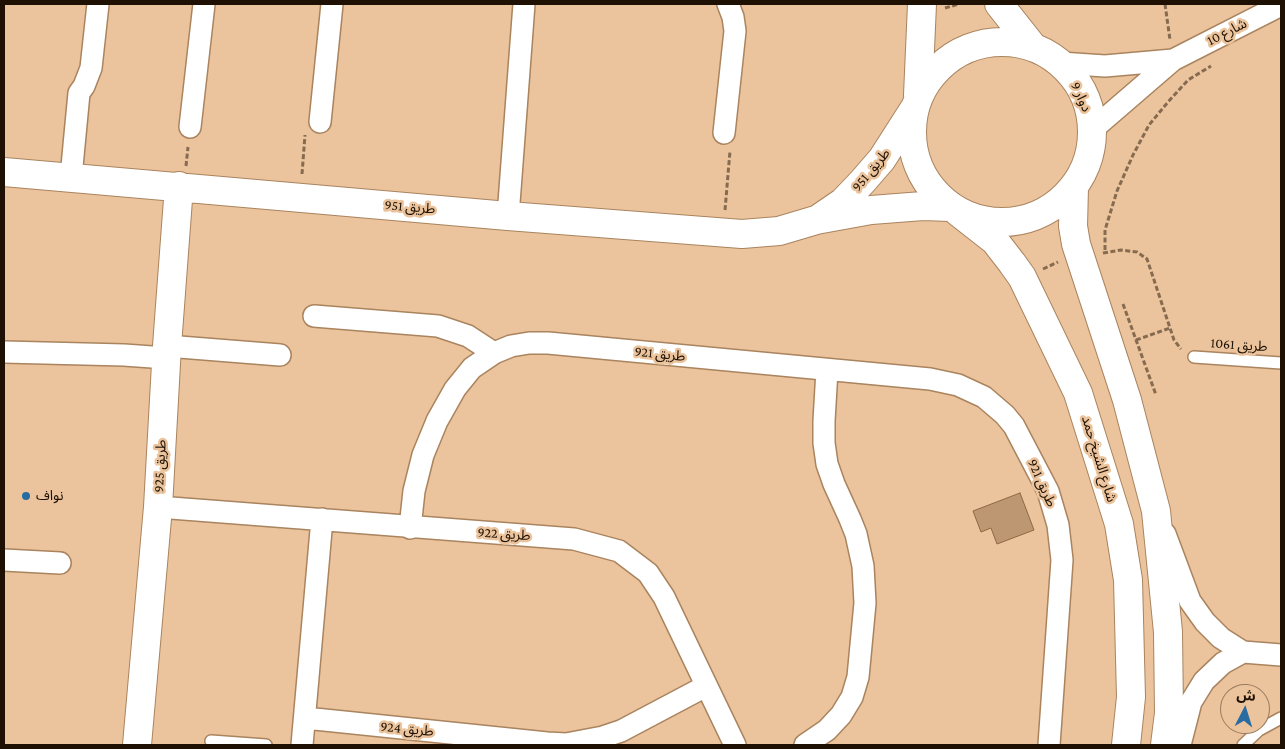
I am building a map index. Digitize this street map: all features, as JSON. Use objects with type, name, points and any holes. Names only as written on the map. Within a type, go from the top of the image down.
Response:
[{"type":"street","points":[[71,177],[79,94],[91,68],[98,4]]},
{"type":"street","points":[[190,127],[204,4]]},
{"type":"street","points":[[320,122],[332,4]]},
{"type":"street","points":[[508,216],[524,4]]},
{"type":"street","points":[[724,133],[735,31],[733,17],[728,4]]},
{"type":"street","points":[[916,102],[922,4]]},
{"type":"street","points":[[999,4],[1033,47]]},
{"type":"street","name":"شارع 10","points":[[1092,129],[1173,60],[1281,4]]},
{"type":"street","name":"دوار 9","points":[[1006,42],[1033,47],[1060,63],[1077,82],[1088,104],[1092,129],[1089,160],[1074,188],[1055,205],[1033,217],[1008,223],[982,221],[954,209],[927,184],[914,156],[916,102],[933,72],[954,55],[979,44],[1006,42]]},
{"type":"street","name":"شارع 10","points":[[1060,63],[1105,66],[1173,60]]},
{"type":"street","name":"طريق 951","points":[[816,220],[843,202],[863,182],[882,159],[916,102]]},
{"type":"street","name":"طريق 951","points":[[4,172],[508,216],[742,234],[770,232],[816,220],[871,210],[897,207],[954,209]]},
{"type":"street","name":"طريق 925","points":[[138,745],[158,508],[167,352],[181,186]]},
{"type":"street","points":[[1074,188],[1073,226],[1092,253],[1156,511],[1190,601],[1205,622],[1221,638],[1243,652],[1281,655]]},
{"type":"street","name":"شارع الشيخ حمد","points":[[954,209],[995,241],[1022,277],[1078,393],[1119,524],[1128,580],[1131,697],[1126,745]]},
{"type":"street","points":[[314,316],[438,326],[468,336],[494,353]]},
{"type":"street","name":"طريق 921","points":[[410,528],[414,491],[423,455],[437,421],[463,378],[482,360],[511,346],[530,342],[548,343],[930,379],[958,384],[984,397],[1014,426],[1048,491],[1058,525],[1062,560],[1050,745]]},
{"type":"street","points":[[4,352],[124,355],[167,352],[280,355]]},
{"type":"street","points":[[805,745],[827,730],[842,715],[852,697],[858,677],[865,603],[863,566],[856,534],[827,464],[824,443],[824,421],[827,370]]},
{"type":"street","name":"طريق 922","points":[[158,508],[574,539],[618,550],[648,572],[664,597],[734,745]]},
{"type":"street","points":[[1156,511],[1168,632],[1169,713],[1165,745]]},
{"type":"street","points":[[302,745],[322,520]]},
{"type":"street","points":[[4,560],[60,563]]},
{"type":"street","points":[[1180,745],[1191,702],[1204,681],[1223,663],[1243,652]]},
{"type":"street","name":"طريق 924","points":[[305,718],[566,744],[603,737],[620,731],[706,686]]},
{"type":"lane","name":"طريق 1061","points":[[1194,357],[1281,364]]},
{"type":"lane","points":[[1243,745],[1259,730],[1281,718]]},
{"type":"lane","points":[[210,741],[266,745]]},
{"type":"path","points":[[1165,4],[1173,60]]},
{"type":"path","points":[[1092,253],[1105,230],[1133,155],[1149,125],[1188,80],[1212,66]]},
{"type":"path","points":[[300,197],[306,121],[320,122]]},
{"type":"path","points":[[181,186],[190,127]]},
{"type":"path","points":[[722,233],[730,148],[724,133]]},
{"type":"path","points":[[1022,277],[1092,253],[1121,250],[1137,252],[1147,259],[1170,328],[1179,348],[1194,357]]},
{"type":"path","points":[[1092,253],[1106,259]]},
{"type":"path","points":[[1121,298],[1156,395]]},
{"type":"path","points":[[1136,340],[1170,328]]},
{"type":"building","points":[[1020,493],[1034,530],[997,544],[991,528],[981,532],[973,511]]},
{"type":"place","name":"نواف","points":[[26,496]]}]
